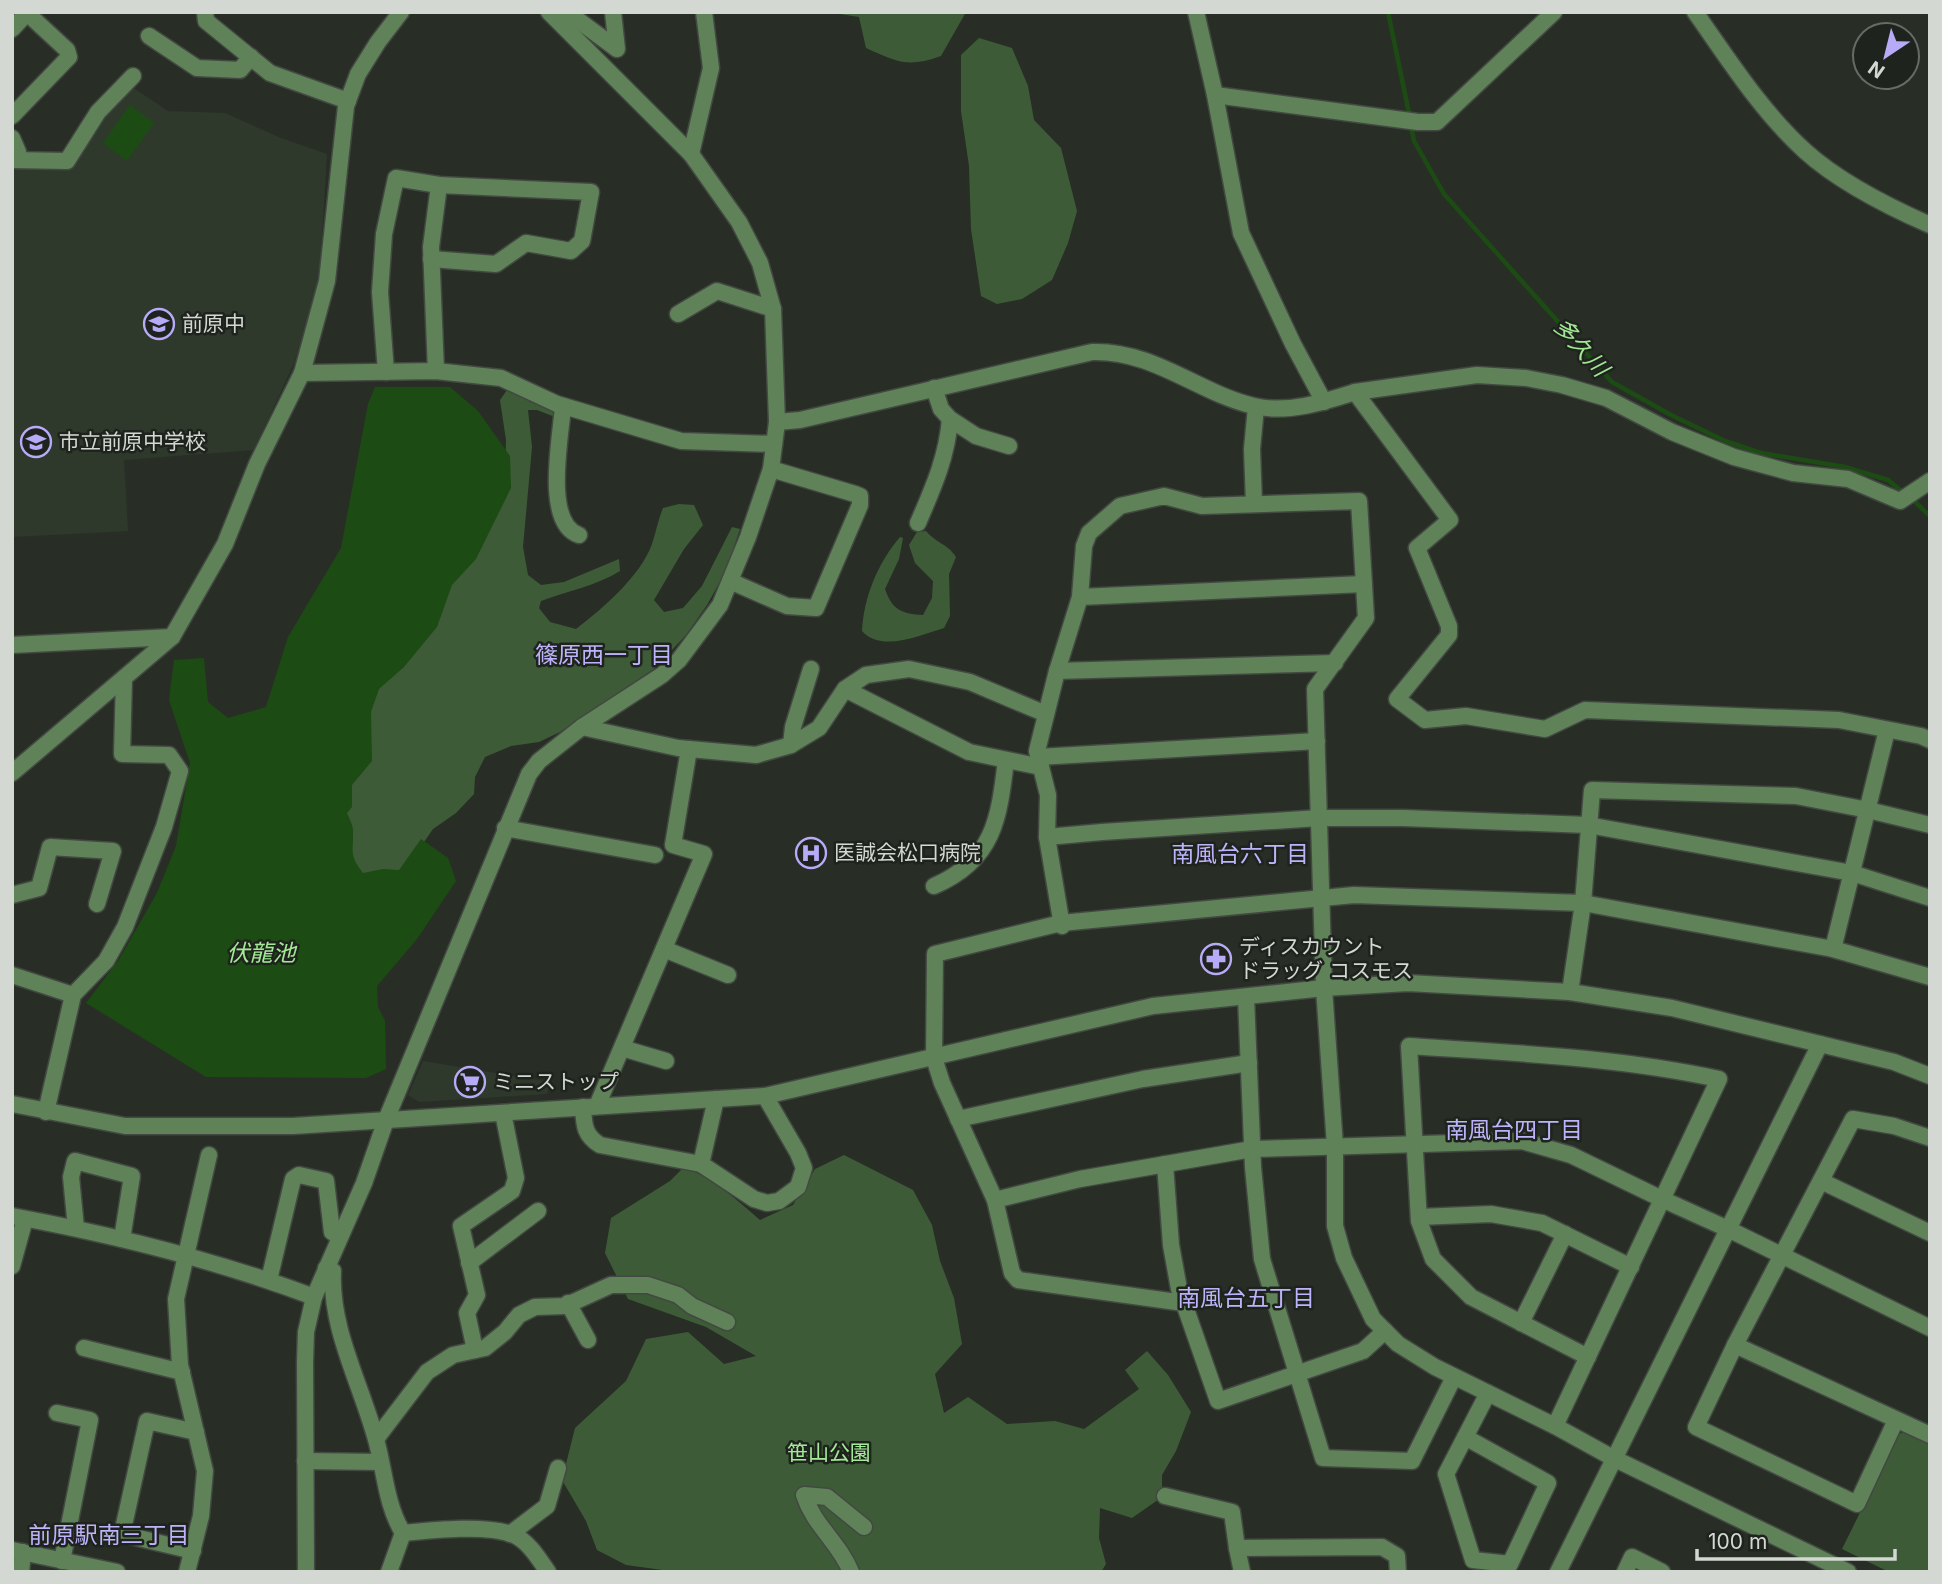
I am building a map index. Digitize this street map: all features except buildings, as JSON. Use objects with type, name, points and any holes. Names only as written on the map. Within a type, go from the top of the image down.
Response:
[{"type":"street","points":[[205,12],[206,21],[271,73],[348,101]]},
{"type":"street","points":[[12,773],[172,637],[225,544],[257,464],[302,373],[327,281],[348,101],[358,74],[401,12]]},
{"type":"street","points":[[306,1572],[306,1332],[314,1297],[364,1183],[386,1120],[446,979],[505,828],[529,774],[539,761],[582,727],[662,675],[679,660],[720,605],[748,537],[771,469],[777,422],[773,309],[760,263],[739,222],[691,154],[549,12]]},
{"type":"street","points":[[567,12],[617,49],[613,12]]},
{"type":"street","points":[[691,154],[711,68],[704,12]]},
{"type":"street","points":[[1196,12],[1241,233],[1293,344],[1324,402]]},
{"type":"street","points":[[1215,95],[1418,122],[1437,122],[1553,12]]},
{"type":"street","points":[[1695,12],[1755,98],[1806,152],[1861,190],[1930,225]]},
{"type":"street","points":[[12,29],[27,13],[67,50],[69,57],[12,116]]},
{"type":"street","points":[[149,36],[197,68],[240,70],[251,57]]},
{"type":"street","points":[[12,138],[18,152],[15,160],[67,161],[98,112],[133,76]]},
{"type":"street","points":[[386,372],[380,292],[384,233],[396,178],[439,186],[591,192],[582,241],[571,251],[526,243],[496,264],[431,259]]},
{"type":"street","points":[[436,371],[430,247],[439,186]]},
{"type":"street","points":[[678,314],[717,291],[773,309]]},
{"type":"street","points":[[777,422],[800,420],[1092,352],[1112,352],[1145,361],[1256,407],[1282,408],[1324,402],[1355,392],[1477,375],[1526,378],[1606,398],[1672,432],[1734,457],[1793,473],[1848,479],[1900,502],[1924,489]]},
{"type":"street","points":[[302,373],[436,371],[501,378],[563,406],[681,442],[774,444]]},
{"type":"street","points":[[934,388],[941,409],[950,419],[976,436],[1009,446]]},
{"type":"street","points":[[1355,392],[1450,520],[1417,548],[1449,626],[1450,635],[1397,699],[1424,720],[1466,716],[1545,729],[1584,709],[1839,720],[1930,740]]},
{"type":"street","points":[[563,406],[556,495],[561,518],[571,532],[579,535]]},
{"type":"street","points":[[1254,504],[1252,449],[1256,407]]},
{"type":"street","points":[[918,523],[945,456],[950,419]]},
{"type":"street","points":[[730,581],[787,606],[816,608],[860,505],[860,496],[771,469]]},
{"type":"street","points":[[1062,924],[1047,838],[1048,795],[1037,751],[1057,671],[1080,597],[1084,546],[1089,533],[1119,506],[1164,496],[1202,506],[1359,502],[1366,618],[1315,689],[1324,988],[1335,1146],[1335,1226],[1344,1258],[1373,1319],[1398,1344],[1454,1377],[1555,1426],[1613,1458],[1848,1572]]},
{"type":"street","points":[[1080,597],[1364,584]]},
{"type":"street","points":[[12,645],[172,637]]},
{"type":"street","points":[[1057,671],[1335,663]]},
{"type":"street","points":[[791,745],[793,727],[811,669]]},
{"type":"street","points":[[582,727],[690,749],[756,755],[791,745],[819,728],[845,689],[866,675],[909,669],[970,682],[1046,714]]},
{"type":"street","points":[[46,1112],[73,995],[106,961],[125,927],[164,827],[180,771],[170,755],[122,754],[124,678]]},
{"type":"street","points":[[845,689],[969,752],[1006,760],[1040,762],[1317,741]]},
{"type":"street","points":[[1832,949],[1887,730]]},
{"type":"street","points":[[690,749],[673,845],[704,854],[622,1048],[590,1107],[585,1132],[600,1145],[701,1164],[747,1196],[762,1202],[779,1201],[793,1192],[801,1181],[804,1168],[765,1096]]},
{"type":"street","points":[[934,886],[961,873],[991,833],[1002,796],[1006,760]]},
{"type":"street","points":[[1570,992],[1583,903],[1592,790],[1796,796],[1930,825]]},
{"type":"street","points":[[1047,838],[1319,818],[1403,818],[1588,825],[1852,873],[1930,898]]},
{"type":"street","points":[[505,828],[655,855]]},
{"type":"street","points":[[12,896],[39,888],[50,847],[113,851],[97,904]]},
{"type":"street","points":[[1184,1303],[1018,1280],[1012,1273],[995,1200],[942,1083],[934,1058],[935,954],[1062,924],[1354,895],[1583,903],[1832,949],[1930,977]]},
{"type":"street","points":[[664,949],[728,975]]},
{"type":"street","points":[[12,975],[73,995]]},
{"type":"street","points":[[12,1104],[125,1126],[293,1126],[765,1096],[1153,1006],[1324,988],[1408,984],[1570,992],[1672,1008],[1894,1062],[1930,1076]]},
{"type":"street","points":[[1246,997],[1252,1149],[1262,1259],[1323,1458],[1412,1461],[1454,1377]]},
{"type":"street","points":[[1558,1572],[1820,1044]]},
{"type":"street","points":[[1555,1426],[1664,1200],[1719,1079],[1676,1070],[1584,1058],[1409,1046],[1419,1217],[1433,1259],[1471,1297],[1588,1357]]},
{"type":"street","points":[[622,1048],[666,1061]]},
{"type":"street","points":[[958,1119],[1143,1079],[1249,1063]]},
{"type":"street","points":[[701,1164],[716,1099]]},
{"type":"street","points":[[475,1350],[467,1314],[477,1295],[461,1226],[512,1191],[516,1178],[503,1113]]},
{"type":"street","points":[[1896,1420],[1857,1503],[1696,1427],[1735,1345],[1853,1119],[1894,1126],[1930,1139]]},
{"type":"street","points":[[995,1200],[1080,1179],[1252,1149],[1522,1141],[1571,1155],[1728,1228],[1930,1328]]},
{"type":"street","points":[[187,1572],[201,1516],[205,1471],[182,1372],[177,1337],[176,1299],[209,1156]]},
{"type":"street","points":[[76,1228],[71,1177],[75,1161],[132,1177],[122,1239]]},
{"type":"street","points":[[1165,1164],[1171,1245],[1179,1289],[1218,1401],[1297,1376],[1363,1351],[1385,1331]]},
{"type":"street","points":[[269,1280],[293,1179],[299,1175],[326,1181],[332,1232],[340,1236]]},
{"type":"street","points":[[1821,1181],[1930,1233]]},
{"type":"street","points":[[469,1263],[538,1211]]},
{"type":"street","points":[[1419,1217],[1491,1213],[1542,1223],[1631,1267]]},
{"type":"street","points":[[12,1266],[19,1217],[76,1228],[185,1256],[269,1280],[314,1297]]},
{"type":"street","points":[[1521,1323],[1565,1234]]},
{"type":"street","points":[[326,1268],[332,1271],[331,1293],[337,1321],[376,1439],[395,1520],[403,1533]]},
{"type":"street","points":[[376,1439],[427,1372],[453,1355],[485,1348],[505,1332],[519,1315],[535,1307],[565,1306],[611,1285],[648,1285],[678,1295],[692,1306],[727,1322]]},
{"type":"street","points":[[568,1303],[587,1340]]},
{"type":"street","points":[[1735,1345],[1930,1435]]},
{"type":"street","points":[[83,1348],[182,1372]]},
{"type":"street","points":[[1465,1437],[1548,1483],[1510,1564],[1473,1560],[1446,1474],[1465,1437],[1488,1393]]},
{"type":"street","points":[[57,1413],[90,1420],[62,1560]]},
{"type":"street","points":[[193,1550],[122,1534],[147,1421],[196,1432]]},
{"type":"street","points":[[305,1461],[380,1462]]},
{"type":"street","points":[[510,1534],[547,1506],[558,1468]]},
{"type":"street","points":[[850,1572],[838,1548],[816,1521],[804,1495],[827,1497],[864,1527]]},
{"type":"street","points":[[1165,1496],[1232,1512],[1242,1572]]},
{"type":"street","points":[[403,1533],[494,1530],[510,1534],[533,1550],[548,1572]]},
{"type":"street","points":[[389,1572],[403,1533]]},
{"type":"street","points":[[1237,1548],[1382,1547],[1397,1556],[1398,1572]]},
{"type":"street","points":[[21,1572],[18,1551],[117,1572]]},
{"type":"street","points":[[1625,1572],[1632,1557],[1662,1572]]},
{"type":"shaded area","name":"前原中","points":[[129,85],[168,111],[225,113],[281,138],[327,154],[319,286],[294,363],[254,450],[124,460],[128,531],[12,537],[12,167],[71,165],[107,111]]},
{"type":"shaded area","points":[[423,1061],[550,1082],[547,1094],[419,1102],[408,1095]]},
{"type":"green space","points":[[827,12],[966,12],[941,56],[919,62],[903,62],[866,48],[859,17]]},
{"type":"green space","points":[[979,38],[1012,48],[1028,86],[1034,120],[1061,148],[1077,211],[1068,243],[1052,280],[1022,299],[997,304],[981,296],[971,229],[969,166],[961,111],[961,55]]},
{"type":"green space","points":[[507,390],[516,391],[530,402],[555,409],[555,417],[537,410],[528,410],[532,447],[523,547],[528,575],[541,585],[564,582],[619,559],[620,571],[611,576],[541,601],[539,608],[550,622],[576,629],[630,580],[652,544],[663,508],[679,504],[694,505],[703,525],[684,549],[654,600],[664,612],[683,608],[702,586],[732,527],[740,529],[726,571],[707,605],[686,635],[655,668],[560,732],[539,742],[511,746],[485,757],[475,777],[474,794],[456,813],[433,829],[403,872],[362,876],[349,864],[343,806],[371,689],[505,478],[506,440],[500,400]]},
{"type":"green space","points":[[926,531],[956,557],[949,574],[950,616],[944,628],[890,642],[870,637],[862,631],[869,593],[885,558],[900,537],[903,538],[899,559],[885,589],[891,602],[899,610],[923,615],[932,598],[933,581],[915,563],[909,545],[917,532]]},
{"type":"green space","name":"笹山公園","points":[[844,1155],[913,1190],[932,1225],[940,1261],[954,1298],[962,1344],[935,1374],[944,1413],[968,1397],[1007,1424],[1055,1421],[1084,1429],[1139,1389],[1125,1370],[1147,1351],[1168,1375],[1191,1412],[1176,1451],[1162,1475],[1162,1497],[1132,1518],[1100,1508],[1099,1538],[1106,1564],[1101,1572],[677,1572],[626,1565],[597,1550],[586,1521],[562,1480],[575,1428],[626,1381],[646,1339],[688,1332],[724,1364],[756,1356],[706,1327],[628,1299],[605,1253],[611,1218],[670,1181],[684,1167],[715,1184],[760,1220],[793,1205],[815,1169]]},
{"type":"green space","points":[[1904,1432],[1930,1444],[1930,1572],[1889,1572],[1842,1549],[1899,1434]]},
{"type":"water","points":[[130,105],[154,123],[127,161],[103,143]]},
{"type":"water","name":"伏龍池","points":[[375,387],[450,387],[478,411],[510,456],[511,488],[476,559],[452,585],[437,627],[404,667],[379,689],[371,712],[372,761],[352,785],[352,807],[347,813],[353,828],[354,857],[363,873],[383,869],[399,870],[421,839],[448,858],[456,881],[417,939],[377,986],[378,1007],[385,1021],[386,1069],[366,1078],[206,1077],[86,1003],[118,961],[157,893],[176,846],[190,763],[169,700],[174,660],[204,658],[208,702],[228,718],[266,707],[288,637],[341,548],[368,404]]},
{"type":"waterway","name":"多久川","points":[[1388,12],[1410,118]]},
{"type":"waterway","name":"多久川","points":[[1411,126],[1414,141],[1444,194],[1612,382],[1725,441],[1761,453],[1845,467],[1888,480],[1905,494]]},
{"type":"waterway","name":"多久川","points":[[1912,499],[1930,516]]},
{"type":"place","name":"前原中","points":[[159,324]]},
{"type":"place","name":"市立前原中学校","points":[[36,442]]},
{"type":"place","name":"医誠会松口病院","points":[[811,853]]},
{"type":"place","name":"ディスカウント ドラッグ コスモス","points":[[1216,959]]},
{"type":"place","name":"ミニストップ","points":[[470,1082]]},
{"type":"district","name":"篠原西一丁目","points":[[604,655]]},
{"type":"district","name":"南風台六丁目","points":[[1240,854]]},
{"type":"district","name":"南風台四丁目","points":[[1514,1130]]},
{"type":"district","name":"南風台五丁目","points":[[1246,1298]]},
{"type":"district","name":"前原駅南三丁目","points":[[109,1535]]}]
